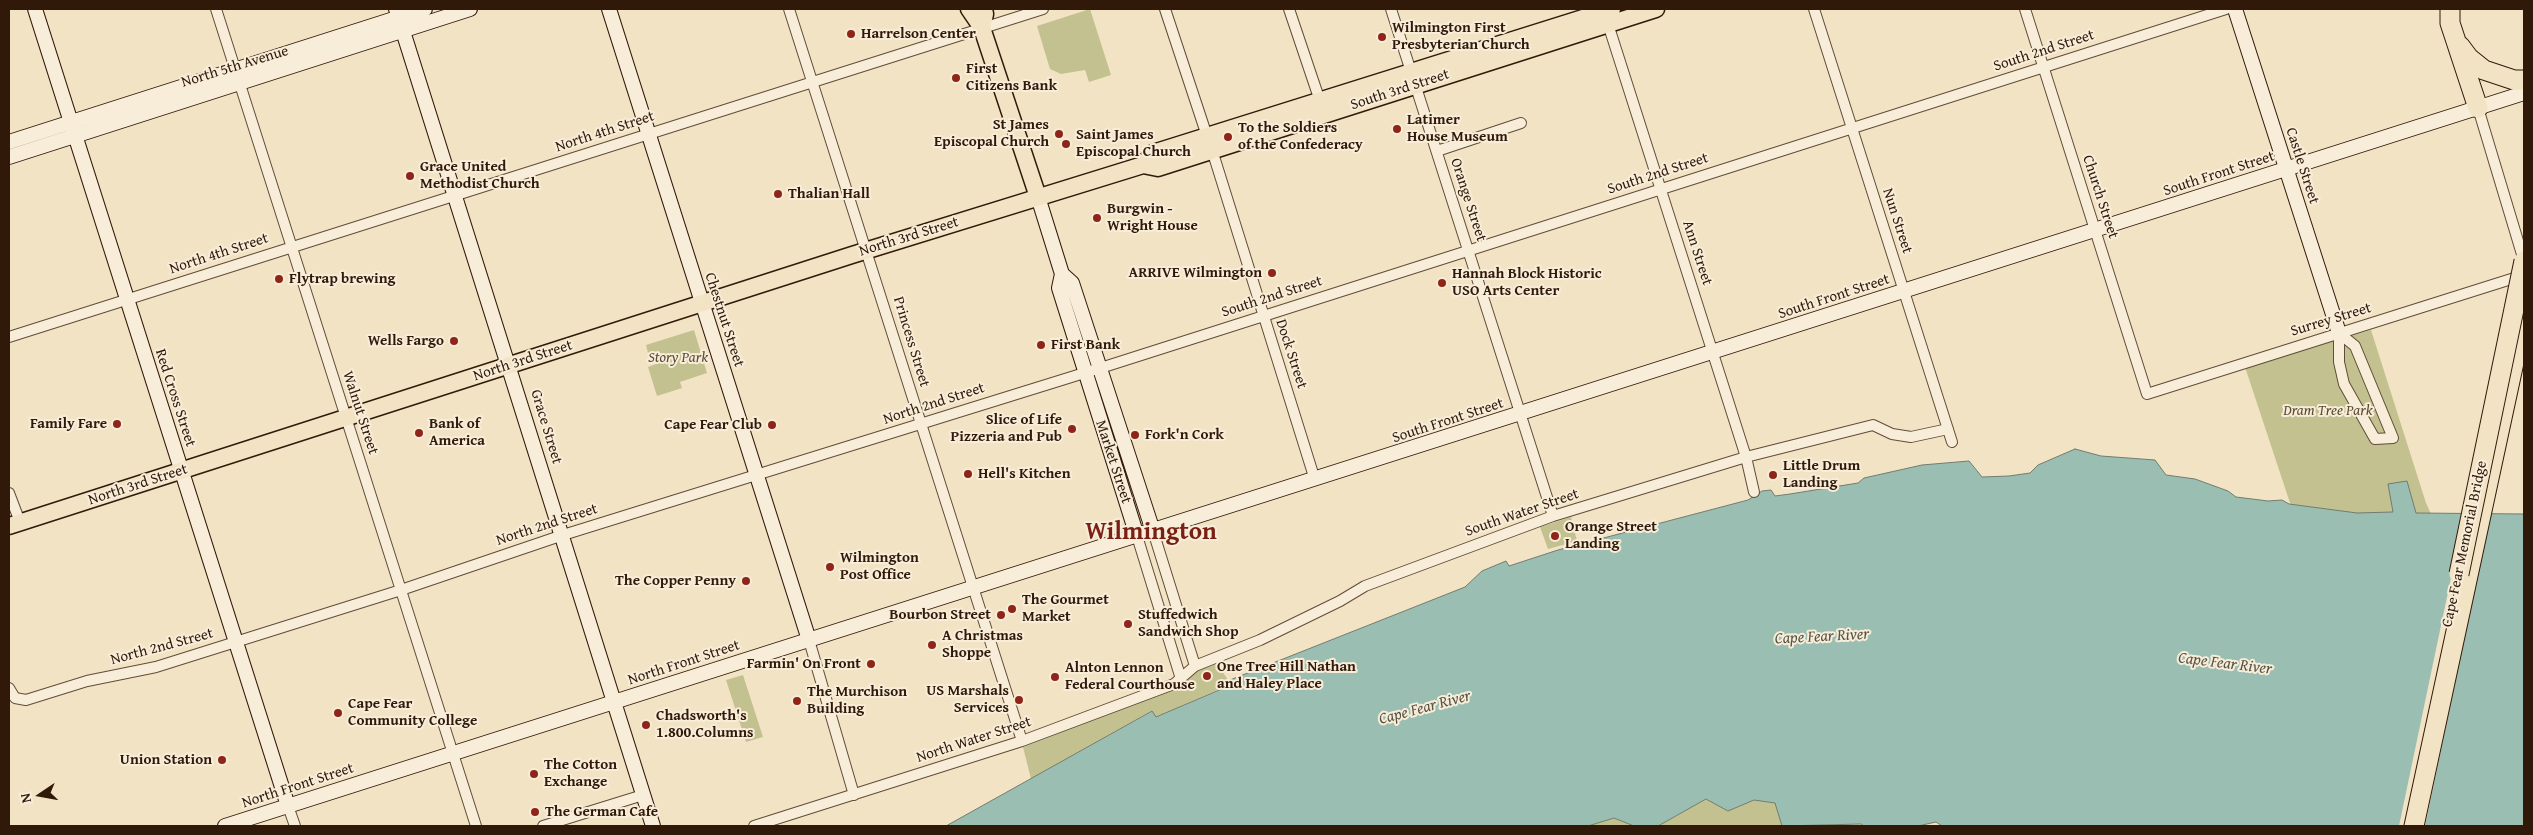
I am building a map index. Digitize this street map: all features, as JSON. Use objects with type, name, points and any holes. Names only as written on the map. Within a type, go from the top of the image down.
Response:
[{"type":"highway","points":[[2450,9],[2450,23],[2478,108]]},
{"type":"highway","points":[[2455,36],[2469,58],[2484,70],[2514,80],[2524,80]]},
{"type":"highway","name":"Cape Fear Memorial Bridge","points":[[2406,826],[2524,261]]},
{"type":"highway","name":"Cape Fear Memorial Bridge","points":[[2414,826],[2524,316]]},
{"type":"main road","name":"Market Street","points":[[969,9],[982,28],[1038,197]]},
{"type":"main road","name":"Market Street","points":[[982,28],[984,9]]},
{"type":"main road","name":"South 3rd Street","points":[[1210,143],[1414,79],[1607,13],[1656,9]]},
{"type":"main road","name":"South 3rd Street","points":[[1038,197],[1143,165],[1158,168],[1210,143],[1320,101],[1414,79]]},
{"type":"main road","name":"North 3rd Street","points":[[14,524],[867,250],[1038,197]]},
{"type":"street","name":"Red Cross Street","points":[[35,9],[295,826]]},
{"type":"street","name":"Walnut Street","points":[[216,9],[476,826]]},
{"type":"street","points":[[399,19],[424,9]]},
{"type":"street","name":"North 5th Avenue","points":[[9,157],[73,129],[238,76],[399,19],[470,9]]},
{"type":"street","name":"Chestnut Street","points":[[609,9],[808,640]]},
{"type":"street","name":"Princess Street","points":[[789,9],[1022,741]]},
{"type":"street","name":"North 4th Street","points":[[9,337],[1043,9]]},
{"type":"street","name":"Dock Street","points":[[1165,9],[1210,143],[1315,480]]},
{"type":"street","points":[[1289,9],[1320,101]]},
{"type":"street","name":"Orange Street","points":[[1392,9],[1553,516]]},
{"type":"street","name":"Nun Street","points":[[1814,9],[1952,442]]},
{"type":"street","name":"Church Street","points":[[2025,9],[2147,394]]},
{"type":"street","name":"South 2nd Street","points":[[1100,368],[2226,9]]},
{"type":"street","name":"Castle Street","points":[[2235,9],[2339,333]]},
{"type":"street","name":"Ann Street","points":[[1607,13],[1746,457],[1754,492]]},
{"type":"street","name":"Grace Street","points":[[399,19],[510,366],[653,826]]},
{"type":"street","name":"South Front Street","points":[[1153,531],[2524,93]]},
{"type":"street","points":[[2478,108],[2524,261]]},
{"type":"street","points":[[1437,151],[1522,124]]},
{"type":"street","name":"North 5th Avenue","points":[[9,142],[73,129]]},
{"type":"street","name":"Market Street","points":[[1038,197],[1062,274],[1059,288],[1181,679]]},
{"type":"street","name":"Market Street","points":[[1062,274],[1072,282],[1195,666]]},
{"type":"street","name":"Surrey Street","points":[[2147,394],[2524,275]]},
{"type":"street","points":[[2339,333],[2355,346],[2393,438],[2375,439],[2344,384],[2339,362],[2339,333]]},
{"type":"street","name":"North 2nd Street","points":[[9,688],[16,698],[23,700],[85,681],[156,667],[401,590],[563,535],[1100,368]]},
{"type":"street","name":"South Water Street","points":[[1195,666],[1260,640],[1340,601],[1365,586],[1553,516],[1746,457],[1872,425],[1892,434],[1911,437],[1948,429]]},
{"type":"street","points":[[9,493],[14,524]]},
{"type":"street","name":"North Front Street","points":[[225,826],[1153,531]]},
{"type":"street","points":[[808,640],[854,794]]},
{"type":"street","name":"North Water Street","points":[[754,826],[1022,741],[1174,684],[1195,666]]},
{"type":"street","points":[[543,826],[643,794]]},
{"type":"green space","points":[[1090,9],[1111,75],[1089,82],[1085,70],[1061,74],[1050,69],[1037,26]]},
{"type":"green space","name":"Story Park","points":[[694,330],[707,373],[680,382],[682,388],[657,396],[648,367],[656,364],[652,352],[648,353],[646,345]]},
{"type":"green space","name":"Dram Tree Park","points":[[2371,330],[2431,514],[2357,513],[2291,506],[2245,367]]},
{"type":"green space","points":[[1571,517],[1577,541],[1548,549],[1540,527]]},
{"type":"green space","points":[[1217,664],[1231,684],[1156,717],[1151,711],[1031,779],[1023,747],[1177,687],[1198,670]]},
{"type":"green space","points":[[743,675],[763,737],[746,742],[726,680]]},
{"type":"green space","points":[[1706,799],[1728,811],[1754,800],[1776,803],[1782,826],[1658,826]]},
{"type":"green space","points":[[1614,818],[1634,826],[1588,826]]},
{"type":"water","name":"Cape Fear River","points":[[2075,449],[2101,456],[2155,460],[2166,475],[2195,479],[2228,491],[2236,497],[2268,501],[2282,500],[2289,504],[2357,513],[2393,512],[2388,484],[2407,481],[2416,513],[2524,514],[2524,826],[1942,826],[1936,822],[1918,826],[1864,826],[1861,824],[1782,826],[1775,803],[1754,800],[1728,811],[1706,799],[1658,826],[1634,826],[1614,818],[1588,826],[946,826],[1152,711],[1156,717],[1231,685],[1230,680],[1465,587],[1482,571],[1506,561],[1509,566],[1558,550],[1748,500],[1762,491],[1771,490],[1775,496],[1790,494],[1858,483],[1864,478],[1922,465],[1969,461],[1982,477],[2009,476],[2030,473],[2038,465]]},
{"type":"pier","points":[[2465,511],[2491,511],[2425,826],[2399,826]]},
{"type":"place","name":"Harrelson Center","points":[[851,34]]},
{"type":"place","name":"Wilmington First Presbyterian Church","points":[[1382,37]]},
{"type":"place","name":"First Citizens Bank","points":[[956,78]]},
{"type":"place","name":"Latimer House Museum","points":[[1397,129]]},
{"type":"place","name":"St James Episcopal Church","points":[[1059,134]]},
{"type":"place","name":"To the Soldiers of the Confederacy","points":[[1228,137]]},
{"type":"place","name":"Saint James Episcopal Church","points":[[1066,144]]},
{"type":"place","name":"Grace United Methodist Church","points":[[410,176]]},
{"type":"place","name":"Thalian Hall","points":[[778,194]]},
{"type":"place","name":"Burgwin - Wright House","points":[[1097,218]]},
{"type":"place","name":"ARRIVE Wilmington","points":[[1272,273]]},
{"type":"place","name":"Flytrap brewing","points":[[279,279]]},
{"type":"place","name":"Hannah Block Historic USO Arts Center","points":[[1442,283]]},
{"type":"place","name":"Wells Fargo","points":[[454,341]]},
{"type":"place","name":"First Bank","points":[[1041,345]]},
{"type":"place","name":"Family Fare","points":[[117,424]]},
{"type":"place","name":"Cape Fear Club","points":[[772,425]]},
{"type":"place","name":"Slice of Life Pizzeria and Pub","points":[[1072,429]]},
{"type":"place","name":"Bank of America","points":[[419,433]]},
{"type":"place","name":"Fork'n Cork","points":[[1135,435]]},
{"type":"place","name":"Hell's Kitchen","points":[[968,474]]},
{"type":"place","name":"Little Drum Landing","points":[[1773,475]]},
{"type":"place","name":"Orange Street Landing","points":[[1555,536]]},
{"type":"place","name":"Wilmington Post Office","points":[[830,567]]},
{"type":"place","name":"The Copper Penny","points":[[746,581]]},
{"type":"place","name":"The Gourmet Market","points":[[1012,609]]},
{"type":"place","name":"Bourbon Street","points":[[1001,615]]},
{"type":"place","name":"Stuffedwich Sandwich Shop","points":[[1128,624]]},
{"type":"place","name":"A Christmas Shoppe","points":[[932,645]]},
{"type":"place","name":"Farmin' On Front","points":[[871,664]]},
{"type":"place","name":"One Tree Hill Nathan and Haley Place","points":[[1207,676]]},
{"type":"place","name":"Alnton Lennon Federal Courthouse","points":[[1055,677]]},
{"type":"place","name":"US Marshals Services","points":[[1019,700]]},
{"type":"place","name":"The Murchison Building","points":[[797,701]]},
{"type":"place","name":"Cape Fear Community College","points":[[338,713]]},
{"type":"place","name":"Chadsworth's 1.800.Columns","points":[[646,725]]},
{"type":"place","name":"Union Station","points":[[222,760]]},
{"type":"place","name":"The Cotton Exchange","points":[[534,774]]},
{"type":"place","name":"The German Cafe","points":[[535,812]]},
{"type":"district","name":"Wilmington","points":[[1151,533]]}]
